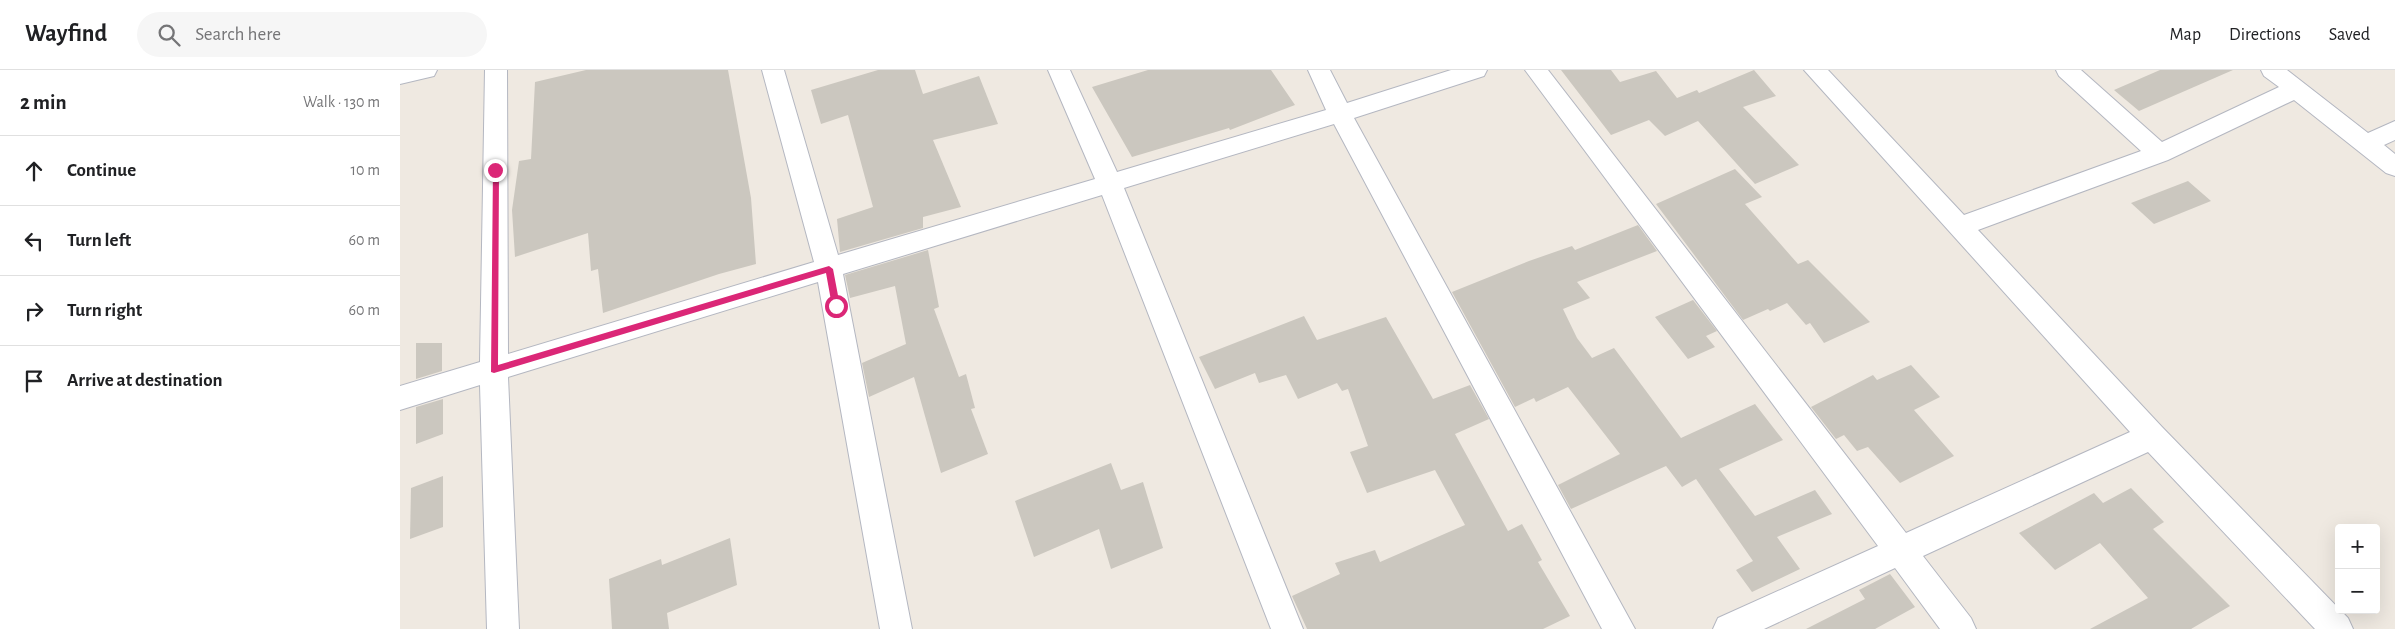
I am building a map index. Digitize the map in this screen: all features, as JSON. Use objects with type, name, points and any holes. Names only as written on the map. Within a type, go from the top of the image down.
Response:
[{"type":"street","points":[[400,76],[426,70]]},
{"type":"street","points":[[496,70],[494,370],[503,629]]},
{"type":"street","points":[[773,70],[829,269],[896,629]]},
{"type":"street","points":[[1059,70],[1110,184],[1287,629]]},
{"type":"street","points":[[1319,70],[1340,114],[1619,629]]},
{"type":"street","points":[[400,398],[1340,114],[1476,70]]},
{"type":"street","points":[[1536,70],[1960,629]]},
{"type":"street","points":[[1815,70],[2152,436],[2337,629]]},
{"type":"street","points":[[2067,70],[2158,154]]},
{"type":"street","points":[[2272,70],[2395,167]]},
{"type":"street","points":[[1959,227],[2158,154],[2296,89]]},
{"type":"street","points":[[2365,144],[2395,130]]},
{"type":"street","points":[[1729,629],[2152,436]]},
{"type":"building","points":[[586,70],[728,70],[751,198],[756,264],[719,274],[603,313],[598,269],[591,271],[588,233],[515,257],[512,210],[519,161],[531,159],[535,82]]},
{"type":"building","points":[[878,70],[915,70],[923,94],[979,76],[998,124],[933,140],[961,207],[923,217],[923,228],[840,252],[837,219],[873,207],[848,115],[821,124],[811,90]]},
{"type":"building","points":[[1148,70],[1271,70],[1295,105],[1230,130],[1229,128],[1132,157],[1092,87]]},
{"type":"building","points":[[1561,70],[1611,70],[1620,82],[1656,71],[1677,98],[1697,90],[1699,93],[1754,70],[1776,96],[1743,107],[1799,165],[1755,184],[1698,121],[1665,136],[1649,120],[1611,135]]},
{"type":"building","points":[[2160,70],[2233,70],[2139,111],[2114,90]]},
{"type":"building","points":[[1735,169],[1762,197],[1745,204],[1798,264],[1808,260],[1870,322],[1824,343],[1810,323],[1806,325],[1787,303],[1743,320],[1656,204]]},
{"type":"building","points":[[2188,181],[2211,201],[2154,224],[2131,203]]},
{"type":"building","points":[[1638,225],[1657,251],[1577,282],[1590,298],[1563,309],[1577,338],[1592,358],[1614,348],[1681,438],[1755,404],[1783,440],[1719,469],[1755,516],[1815,490],[1832,514],[1777,537],[1800,569],[1752,592],[1736,570],[1753,561],[1696,479],[1682,487],[1666,466],[1571,509],[1558,485],[1620,454],[1568,387],[1536,402],[1534,398],[1515,407],[1452,292],[1529,261],[1572,246],[1575,250]]},
{"type":"building","points":[[928,250],[939,307],[934,309],[959,377],[966,374],[975,408],[971,409],[988,454],[941,473],[914,377],[869,397],[862,363],[906,344],[895,286],[850,298],[845,275]]},
{"type":"building","points":[[1693,300],[1717,331],[1706,336],[1715,347],[1688,359],[1655,317]]},
{"type":"building","points":[[1304,316],[1317,340],[1386,317],[1433,399],[1470,385],[1489,419],[1455,434],[1508,531],[1522,524],[1542,560],[1538,562],[1570,616],[1543,629],[1307,629],[1292,596],[1340,574],[1335,563],[1375,550],[1380,562],[1465,525],[1435,470],[1367,493],[1350,452],[1368,446],[1348,389],[1342,391],[1337,383],[1298,399],[1286,375],[1259,383],[1255,373],[1215,389],[1199,357]]},
{"type":"building","points":[[416,343],[442,343],[442,371],[416,379]]},
{"type":"building","points":[[1911,365],[1940,397],[1914,410],[1954,456],[1900,483],[1868,447],[1857,451],[1844,435],[1836,439],[1811,407],[1873,375],[1877,380]]},
{"type":"building","points":[[443,399],[443,434],[416,444],[416,407]]},
{"type":"building","points":[[1111,463],[1121,490],[1143,482],[1163,548],[1111,569],[1099,529],[1034,557],[1015,501]]},
{"type":"building","points":[[443,476],[443,527],[410,539],[411,488]]},
{"type":"building","points":[[2131,488],[2164,522],[2153,529],[2230,606],[2191,629],[2090,629],[2148,598],[2100,543],[2055,570],[2019,533],[2094,493],[2103,503]]},
{"type":"building","points":[[730,538],[737,585],[667,613],[669,629],[612,629],[609,579],[661,559],[662,565]]},
{"type":"building","points":[[1890,574],[1915,607],[1875,629],[1806,629],[1865,599],[1859,590]]},
{"type":"route","points":[[495,170],[494,370],[829,269],[836,306]]}]
